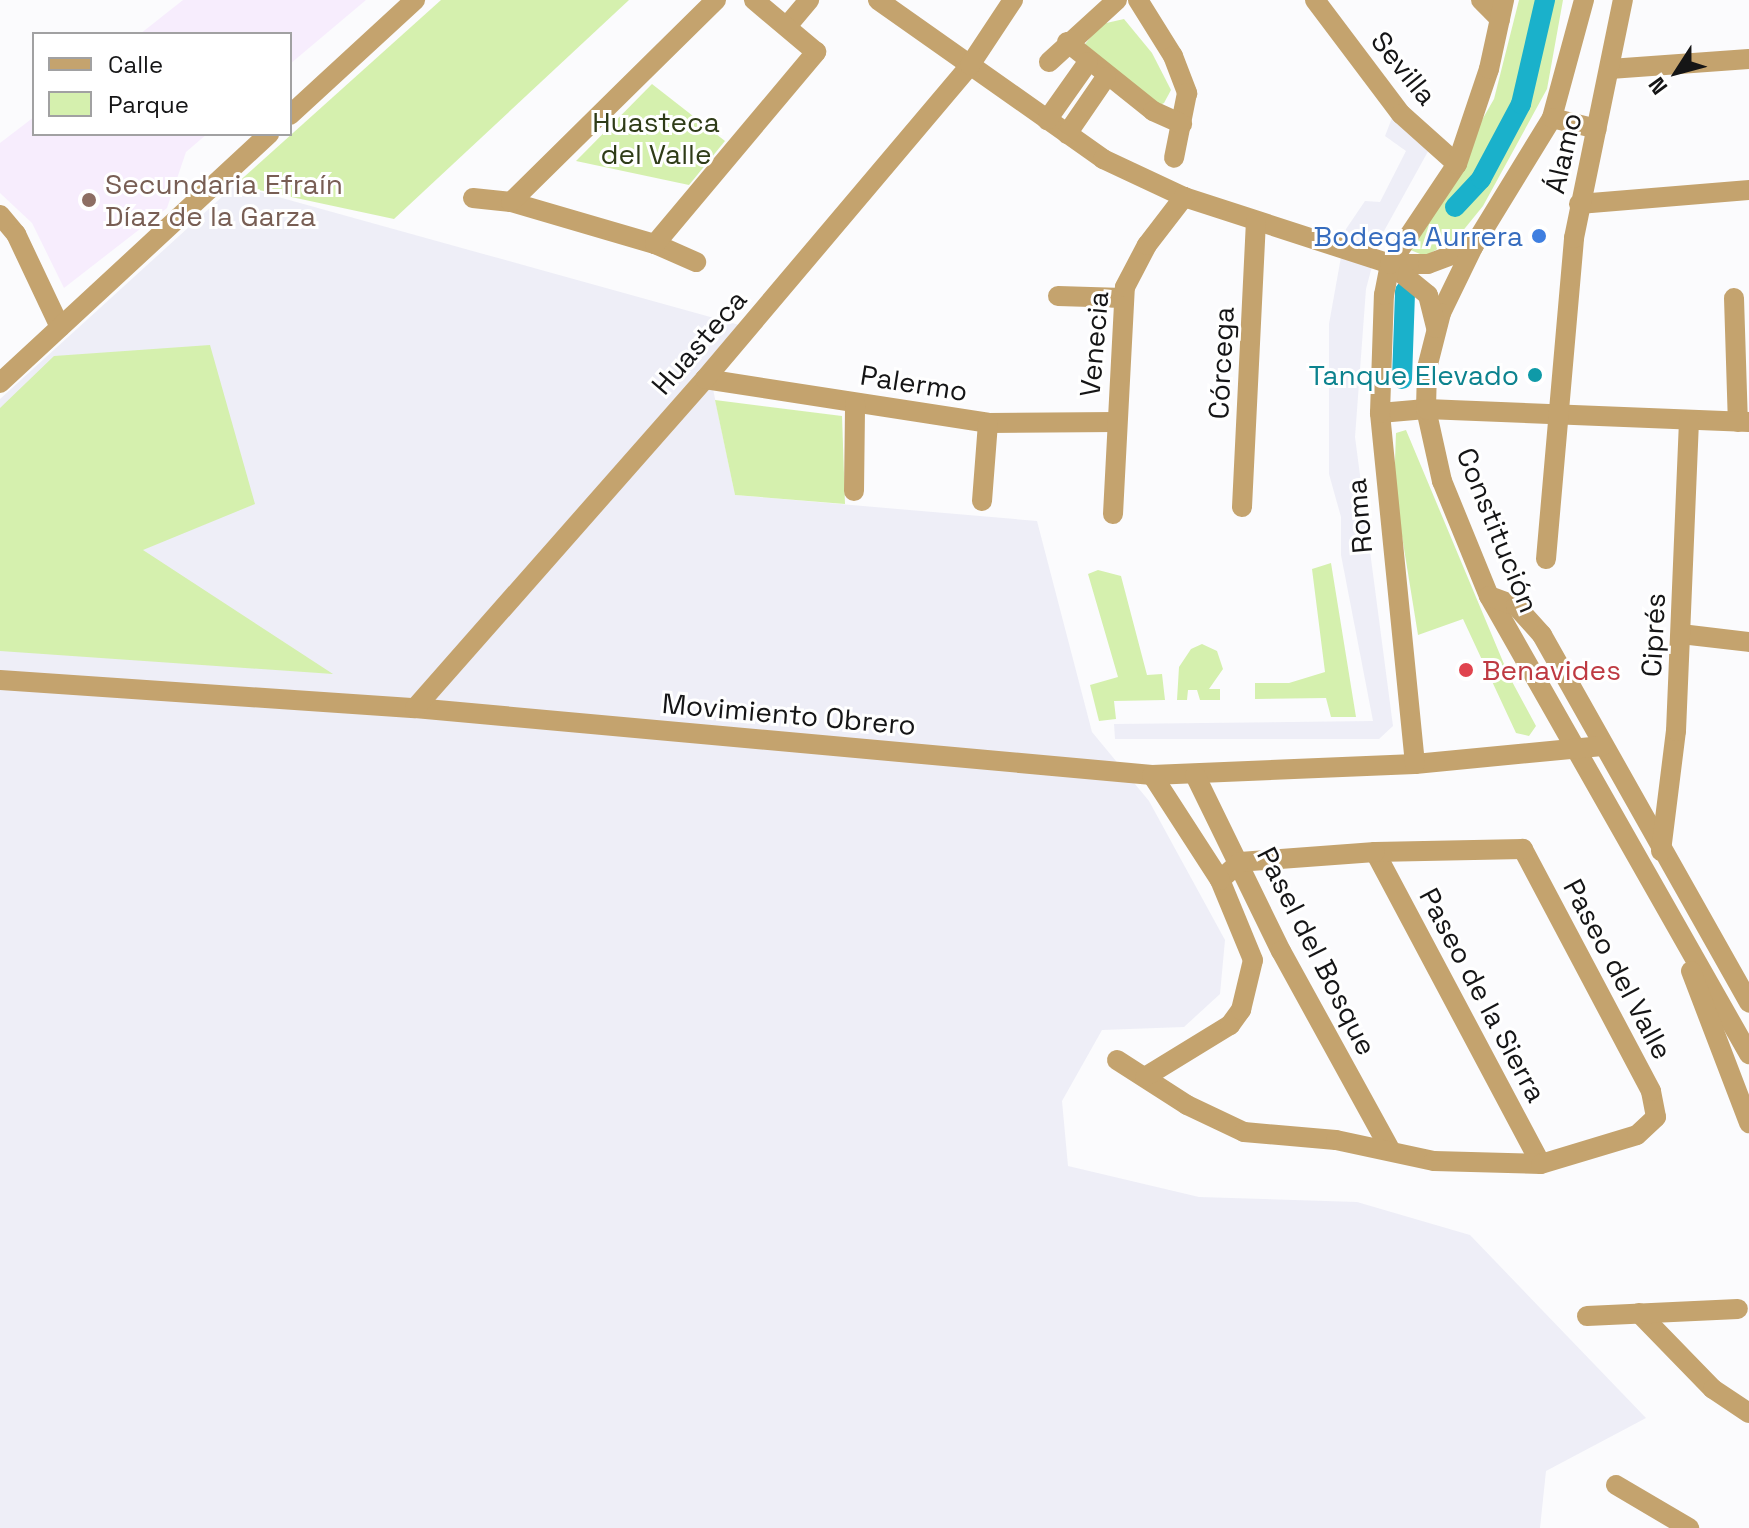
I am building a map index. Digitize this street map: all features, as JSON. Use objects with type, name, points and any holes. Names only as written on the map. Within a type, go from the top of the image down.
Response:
[{"type":"street","points":[[292,113],[415,0]]},
{"type":"street","points":[[511,202],[716,0]]},
{"type":"street","points":[[655,244],[814,56],[813,45],[781,13],[754,0]]},
{"type":"street","points":[[781,13],[809,0]]},
{"type":"street","points":[[878,0],[1103,159],[1184,197],[1390,264],[1428,264],[1473,247]]},
{"type":"street","name":"Huasteca","points":[[415,708],[705,379],[970,65],[1013,0]]},
{"type":"street","points":[[1049,62],[1067,42],[1117,0]]},
{"type":"street","points":[[1138,0],[1184,82],[1182,124],[1174,158]]},
{"type":"street","name":"Sevilla","points":[[1315,0],[1401,114],[1457,164]]},
{"type":"street","points":[[1390,264],[1457,164],[1502,9],[1481,0]]},
{"type":"street","name":"Constitución","points":[[1584,0],[1552,118],[1473,247],[1436,330],[1427,368],[1426,409],[1442,481],[1489,596],[1573,751],[1749,1054]]},
{"type":"street","name":"Álamo","points":[[1546,559],[1556,415],[1579,204],[1623,0]]},
{"type":"street","points":[[1067,42],[1106,77],[1153,111],[1182,124]]},
{"type":"street","points":[[1610,69],[1749,59]]},
{"type":"street","points":[[1047,120],[1088,62]]},
{"type":"street","points":[[1067,134],[1106,77]]},
{"type":"street","points":[[1552,118],[1597,129]]},
{"type":"street","points":[[0,383],[267,136]]},
{"type":"street","points":[[1579,204],[1749,190]]},
{"type":"street","name":"Venecia","points":[[1113,514],[1123,298],[1147,245],[1184,197]]},
{"type":"street","points":[[473,198],[511,202],[655,244],[696,262]]},
{"type":"street","points":[[0,215],[16,234],[60,327]]},
{"type":"street","name":"Córcega","points":[[1242,507],[1256,222]]},
{"type":"street","points":[[1390,264],[1428,295],[1436,330]]},
{"type":"street","name":"Roma","points":[[1390,264],[1382,325],[1380,413],[1415,764]]},
{"type":"street","points":[[1058,296],[1123,298]]},
{"type":"street","points":[[1380,413],[1426,409],[1743,422],[1734,298]]},
{"type":"street","name":"Palermo","points":[[705,379],[988,423],[1116,422]]},
{"type":"street","points":[[854,491],[855,403]]},
{"type":"street","name":"Ciprés","points":[[1661,851],[1672,793],[1689,420]]},
{"type":"street","points":[[982,501],[988,423]]},
{"type":"street","points":[[1489,596],[1532,618],[1749,1003]]},
{"type":"street","points":[[1681,634],[1749,642]]},
{"type":"street","name":"Movimiento Obrero","points":[[0,680],[415,708],[1152,775],[1415,764],[1602,746]]},
{"type":"street","points":[[1145,1077],[1230,1025],[1241,1010],[1253,960],[1220,880],[1152,775]]},
{"type":"street","name":"Pasel del Bosque","points":[[1195,775],[1281,951],[1391,1151]]},
{"type":"street","name":"Paseo del Valle","points":[[1375,852],[1523,849],[1651,1091],[1656,1117],[1637,1135],[1541,1164]]},
{"type":"street","points":[[1220,880],[1240,862],[1375,852]]},
{"type":"street","name":"Paseo de la Sierra","points":[[1375,852],[1541,1164]]},
{"type":"street","name":"Constitución","points":[[1675,930],[1749,1123]]},
{"type":"street","points":[[1253,960],[1281,951]]},
{"type":"street","points":[[1117,1060],[1187,1105],[1244,1132],[1336,1140],[1434,1161],[1541,1164]]},
{"type":"street","points":[[1587,1316],[1745,1311]]},
{"type":"street","points":[[1639,1313],[1713,1389],[1749,1413]]},
{"type":"street","points":[[1616,1485],[1689,1528]]},
{"type":"shaded area","points":[[183,0],[366,0],[292,62],[292,32],[143,32]]},
{"type":"shaded area","points":[[1392,118],[1431,146],[1379,240],[1366,289],[1355,437],[1393,726],[1379,739],[1115,739],[1114,724],[1373,721],[1341,555],[1341,517],[1329,474],[1329,324],[1346,229],[1365,201],[1380,202],[1406,151],[1385,136]]},
{"type":"shaded area","name":"Secundaria Efraín Díaz de la Garza","points":[[32,119],[32,136],[205,136],[186,152],[167,208],[64,288],[32,223],[0,193],[0,143]]},
{"type":"shaded area","points":[[235,185],[750,328],[713,389],[735,495],[1037,521],[1092,732],[1149,801],[1225,940],[1220,994],[1184,1027],[1102,1030],[1062,1101],[1068,1166],[1199,1197],[1357,1202],[1470,1235],[1646,1418],[1546,1471],[1540,1528],[0,1528],[0,399]]},
{"type":"green space","points":[[441,0],[629,0],[394,219],[235,185]]},
{"type":"green space","points":[[1519,0],[1563,0],[1547,89],[1483,206],[1457,238],[1425,256],[1408,249],[1494,99]]},
{"type":"green space","points":[[1124,19],[1152,53],[1171,90],[1164,103],[1158,106],[1085,44],[1102,24]]},
{"type":"green space","name":"Huasteca del Valle","points":[[652,84],[725,141],[689,185],[576,161]]},
{"type":"green space","points":[[210,345],[255,504],[143,550],[333,674],[0,651],[0,408],[54,356]]},
{"type":"green space","points":[[715,400],[842,416],[845,504],[735,495]]},
{"type":"green space","points":[[1406,430],[1509,676],[1536,726],[1529,736],[1516,733],[1463,619],[1418,635],[1394,487],[1396,433]]},
{"type":"green space","points":[[1331,563],[1356,717],[1331,717],[1326,698],[1255,699],[1255,683],[1289,683],[1325,672],[1312,569]]},
{"type":"green space","points":[[1098,570],[1121,576],[1147,675],[1162,674],[1165,700],[1114,701],[1116,719],[1099,721],[1090,685],[1118,677],[1088,574]]},
{"type":"green space","points":[[1202,644],[1217,651],[1223,669],[1209,689],[1220,689],[1220,700],[1200,700],[1197,690],[1188,690],[1187,700],[1177,700],[1179,667],[1191,649]]},
{"type":"waterway","points":[[1455,207],[1481,179],[1521,104],[1545,0]]},
{"type":"waterway","points":[[1402,379],[1405,291]]},
{"type":"place","name":"Secundaria Efraín Díaz de la Garza","points":[[89,200]]},
{"type":"place","name":"Bodega Aurrera","points":[[1539,236]]},
{"type":"place","name":"Tanque Elevado","points":[[1535,375]]},
{"type":"place","name":"Benavides","points":[[1466,670]]}]
